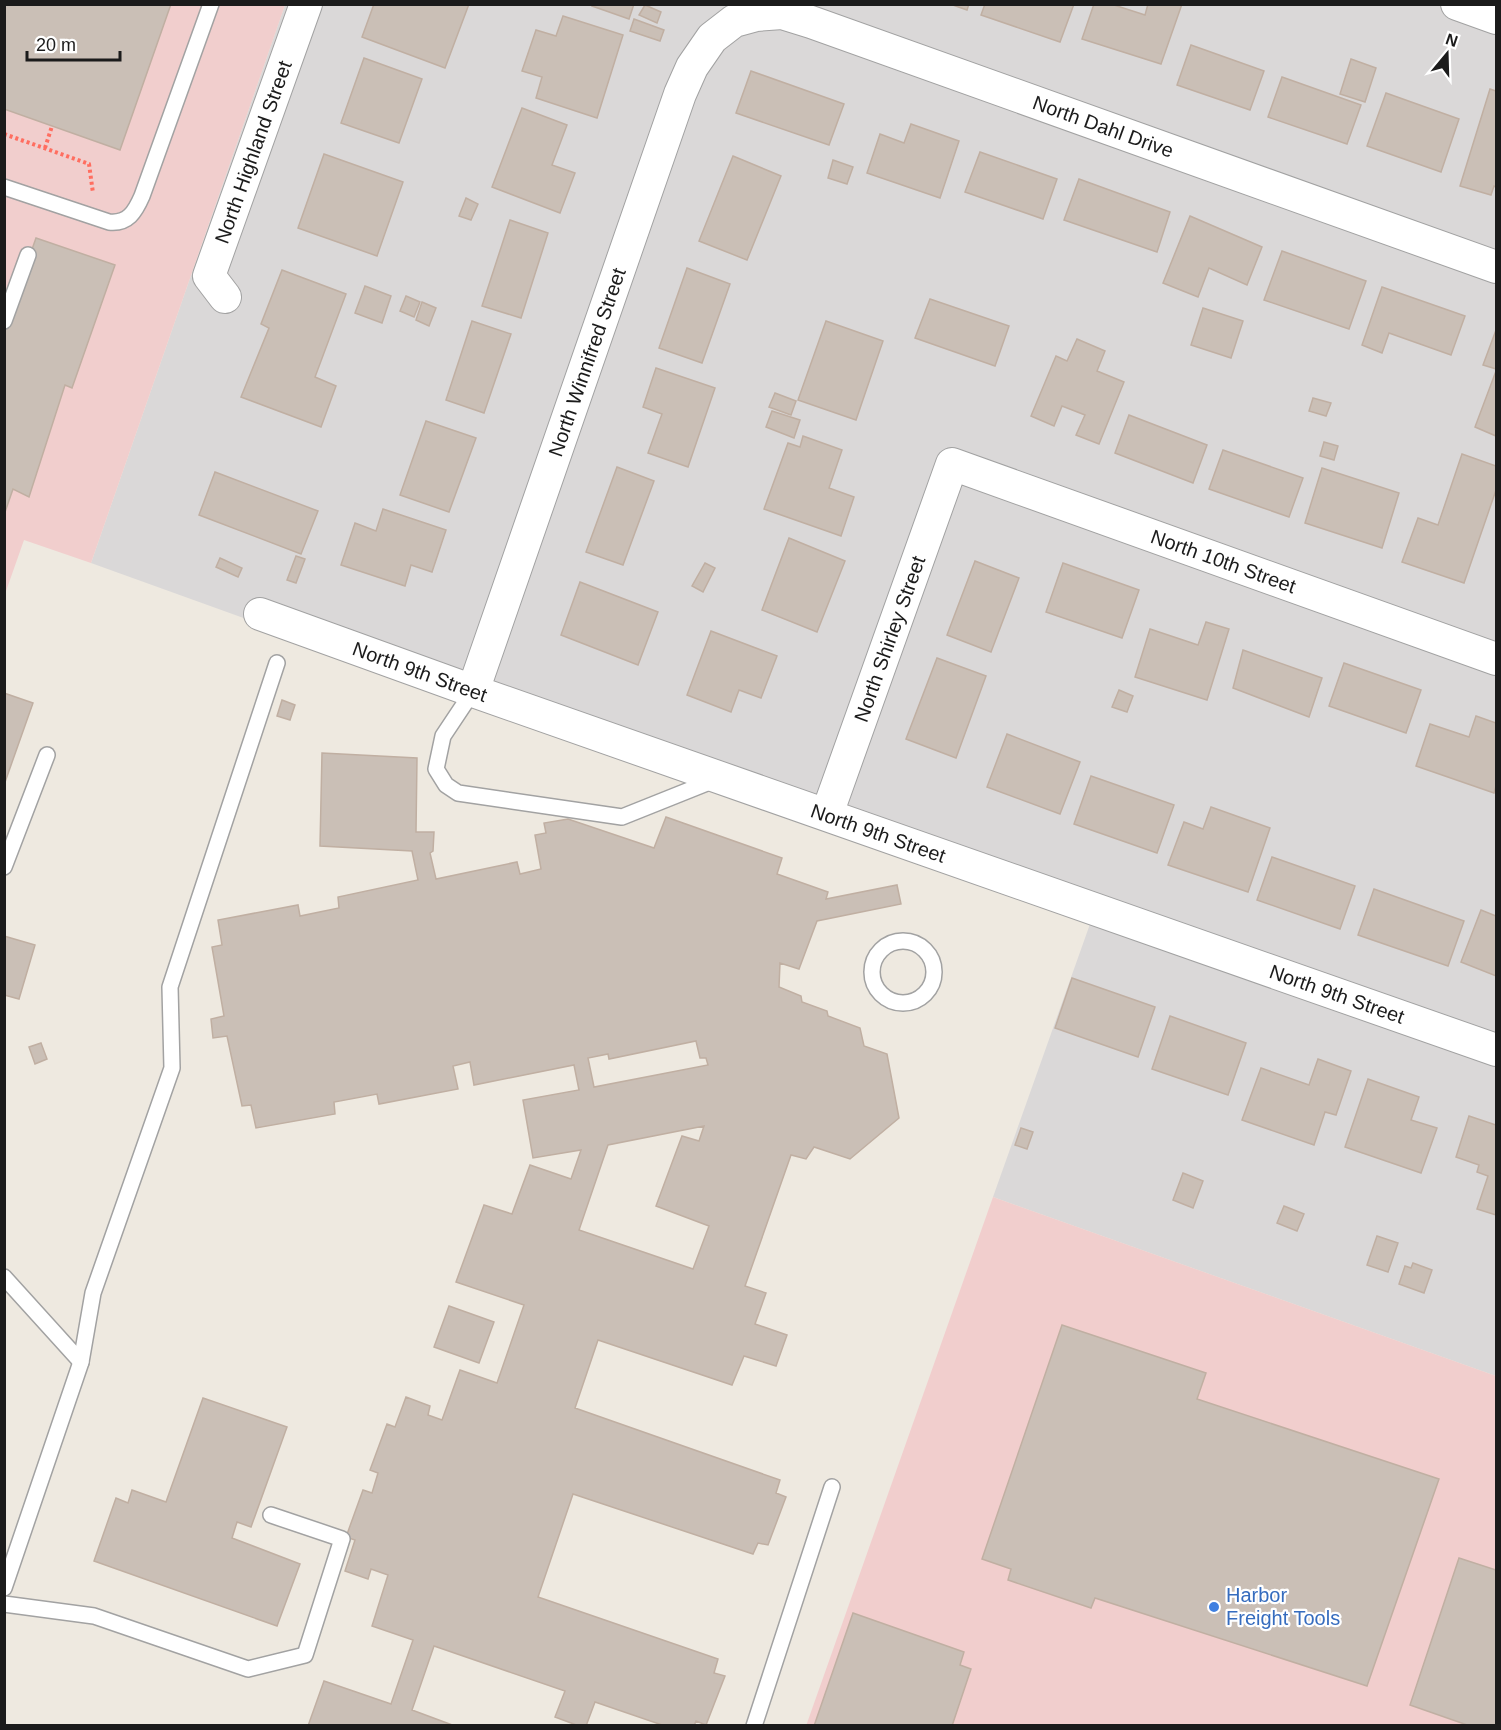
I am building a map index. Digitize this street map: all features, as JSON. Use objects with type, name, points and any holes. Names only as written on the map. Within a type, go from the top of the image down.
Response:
[{"type":"street","name":"North Highland Street","points":[[225,297],[208,276],[306,4]]},
{"type":"street","points":[[1458,4],[1497,18]]},
{"type":"street","name":"North Dahl Drive","points":[[712,38],[734,21],[756,15],[782,13],[1497,267]]},
{"type":"street","name":"North Winnifred Street","points":[[474,691],[680,94],[692,67],[712,38]]},
{"type":"street","name":"North 10th Street","points":[[952,464],[1497,659]]},
{"type":"street","name":"North Shirley Street","points":[[827,814],[952,464]]},
{"type":"street","name":"North 9th Street","points":[[260,614],[1497,1050]]},
{"type":"lane","points":[[4,187],[109,222],[122,222],[132,215],[142,196],[211,4]]},
{"type":"lane","points":[[4,321],[28,255]]},
{"type":"lane","points":[[4,1588],[81,1362],[93,1293],[172,1068],[170,987],[277,663]]},
{"type":"lane","points":[[474,691],[442,736],[436,769],[446,785],[458,794],[622,817],[722,777]]},
{"type":"lane","points":[[4,867],[46,755]]},
{"type":"lane","points":[[908,940],[920,944],[929,952],[934,964],[935,976],[931,988],[922,997],[911,1002],[899,1003],[887,999],[878,991],[873,979],[872,967],[876,955],[884,946],[896,941],[908,940]]},
{"type":"lane","points":[[4,1277],[81,1362]]},
{"type":"lane","points":[[754,1725],[832,1487]]},
{"type":"lane","points":[[4,1604],[94,1616],[248,1669],[305,1655],[342,1539],[272,1515]]},
{"type":"path","points":[[45,148],[52,126]]},
{"type":"path","points":[[4,134],[89,164]]},
{"type":"shaded area","points":[[1434,4],[1496,27],[1496,1376],[993,1197],[1090,924],[91,563],[285,5]]},
{"type":"shaded area","points":[[5,5],[285,5],[91,563],[24,540],[5,594]]},
{"type":"shaded area","points":[[993,1197],[1496,1376],[1496,1725],[806,1726]]},
{"type":"building","points":[[4,4],[171,4],[120,150],[4,109]]},
{"type":"building","points":[[374,4],[469,4],[445,68],[362,37]]},
{"type":"building","points":[[593,4],[634,4],[629,19],[592,6]]},
{"type":"building","points":[[950,4],[969,4],[967,10]]},
{"type":"building","points":[[985,4],[1074,4],[1060,42],[981,15]]},
{"type":"building","points":[[1094,4],[1111,4],[1145,15],[1148,4],[1182,4],[1161,64],[1082,39]]},
{"type":"building","points":[[645,5],[661,12],[657,23],[639,15]]},
{"type":"building","points":[[563,16],[623,35],[597,118],[536,98],[542,77],[522,71],[536,30],[556,36]]},
{"type":"building","points":[[634,19],[664,30],[660,41],[630,31]]},
{"type":"building","points":[[1191,45],[1264,71],[1250,110],[1177,85]]},
{"type":"building","points":[[364,58],[422,79],[399,143],[341,123]]},
{"type":"building","points":[[1351,59],[1376,68],[1365,102],[1340,94]]},
{"type":"building","points":[[751,71],[844,104],[829,145],[736,113]]},
{"type":"building","points":[[1282,77],[1361,105],[1347,144],[1268,117]]},
{"type":"building","points":[[1490,89],[1496,91],[1496,187],[1494,186],[1491,195],[1460,186]]},
{"type":"building","points":[[1386,93],[1459,119],[1441,172],[1367,146]]},
{"type":"building","points":[[522,108],[567,125],[552,165],[575,173],[560,213],[492,187]]},
{"type":"building","points":[[911,124],[959,141],[940,198],[867,173],[880,134],[904,143]]},
{"type":"building","points":[[980,152],[1057,179],[1043,219],[965,192]]},
{"type":"building","points":[[324,154],[403,182],[377,256],[298,228]]},
{"type":"building","points":[[733,156],[781,176],[747,260],[699,241]]},
{"type":"building","points":[[833,160],[853,167],[847,184],[828,178]]},
{"type":"building","points":[[1079,179],[1170,212],[1157,252],[1064,220]]},
{"type":"building","points":[[466,198],[478,204],[471,220],[459,216]]},
{"type":"building","points":[[1190,216],[1262,247],[1247,285],[1209,268],[1198,297],[1163,283]]},
{"type":"building","points":[[510,220],[548,233],[521,318],[482,306]]},
{"type":"building","points":[[36,238],[115,265],[72,388],[65,385],[29,497],[13,489],[4,515],[4,329]]},
{"type":"building","points":[[1282,251],[1366,281],[1349,329],[1264,300]]},
{"type":"building","points":[[687,268],[730,284],[702,363],[659,348]]},
{"type":"building","points":[[282,270],[346,294],[315,377],[336,386],[321,427],[241,397],[269,328],[261,324]]},
{"type":"building","points":[[365,286],[391,296],[382,323],[355,313]]},
{"type":"building","points":[[1382,287],[1465,316],[1451,355],[1389,333],[1382,353],[1362,345]]},
{"type":"building","points":[[406,296],[420,302],[414,317],[400,311]]},
{"type":"building","points":[[930,299],[1009,326],[995,366],[915,338]]},
{"type":"building","points":[[422,302],[436,308],[429,326],[416,320]]},
{"type":"building","points":[[1203,308],[1243,321],[1231,358],[1191,345]]},
{"type":"building","points":[[472,321],[511,334],[484,413],[446,400]]},
{"type":"building","points":[[826,321],[883,341],[856,420],[798,400]]},
{"type":"building","points":[[1496,330],[1496,369],[1483,365]]},
{"type":"building","points":[[1077,339],[1105,351],[1097,371],[1124,382],[1099,444],[1076,435],[1085,415],[1062,406],[1054,426],[1031,416],[1056,356],[1067,361]]},
{"type":"building","points":[[656,368],[715,388],[688,467],[648,453],[662,414],[643,407]]},
{"type":"building","points":[[1496,371],[1496,436],[1475,427]]},
{"type":"building","points":[[775,393],[796,401],[791,415],[769,407]]},
{"type":"building","points":[[1313,398],[1331,403],[1326,416],[1309,411]]},
{"type":"building","points":[[772,411],[800,420],[794,438],[766,427]]},
{"type":"building","points":[[1129,415],[1207,445],[1193,483],[1115,453]]},
{"type":"building","points":[[426,421],[476,438],[449,512],[400,495]]},
{"type":"building","points":[[803,436],[842,450],[829,488],[854,497],[841,536],[764,509],[788,443],[800,447]]},
{"type":"building","points":[[1324,442],[1338,446],[1334,460],[1320,456]]},
{"type":"building","points":[[1223,450],[1303,478],[1289,517],[1209,489]]},
{"type":"building","points":[[1462,454],[1496,466],[1496,490],[1464,583],[1402,562],[1418,518],[1438,525]]},
{"type":"building","points":[[617,467],[654,481],[623,565],[586,552]]},
{"type":"building","points":[[1322,468],[1399,493],[1382,548],[1305,523]]},
{"type":"building","points":[[215,472],[318,511],[301,554],[199,515]]},
{"type":"building","points":[[383,509],[446,530],[432,572],[411,565],[405,586],[341,565],[355,523],[376,531]]},
{"type":"building","points":[[789,538],[845,561],[817,632],[762,610]]},
{"type":"building","points":[[296,556],[305,559],[296,583],[287,580]]},
{"type":"building","points":[[220,558],[242,568],[238,577],[216,567]]},
{"type":"building","points":[[975,561],[1019,578],[991,652],[947,635]]},
{"type":"building","points":[[705,563],[715,568],[703,592],[692,586]]},
{"type":"building","points":[[1063,563],[1139,590],[1122,638],[1046,612]]},
{"type":"building","points":[[580,582],[658,612],[638,665],[561,635]]},
{"type":"building","points":[[1206,622],[1229,629],[1207,700],[1135,677],[1150,629],[1198,645]]},
{"type":"building","points":[[711,631],[777,656],[761,698],[739,690],[731,712],[687,695]]},
{"type":"building","points":[[1243,650],[1322,678],[1309,717],[1233,688]]},
{"type":"building","points":[[937,658],[986,676],[956,758],[906,739]]},
{"type":"building","points":[[1344,663],[1421,690],[1406,733],[1329,706]]},
{"type":"building","points":[[1119,690],[1133,696],[1127,712],[1112,707]]},
{"type":"building","points":[[4,693],[33,703],[4,785]]},
{"type":"building","points":[[282,700],[295,705],[290,720],[277,716]]},
{"type":"building","points":[[1476,716],[1496,723],[1494,793],[1416,766],[1430,724],[1469,737]]},
{"type":"building","points":[[1007,734],[1080,762],[1060,814],[987,787]]},
{"type":"building","points":[[322,753],[417,758],[416,832],[434,832],[433,851],[430,853],[436,879],[517,862],[520,874],[541,869],[535,835],[546,833],[544,823],[568,819],[654,848],[666,817],[782,858],[777,874],[828,892],[826,899],[897,885],[901,904],[817,921],[799,969],[780,963],[779,987],[801,996],[802,1002],[827,1011],[828,1016],[860,1028],[864,1046],[887,1054],[899,1118],[850,1159],[814,1147],[806,1159],[791,1155],[745,1286],[766,1293],[755,1324],[787,1335],[776,1366],[744,1356],[732,1385],[598,1340],[575,1408],[780,1480],[776,1493],[786,1497],[768,1545],[758,1543],[753,1554],[573,1494],[538,1597],[718,1659],[714,1673],[725,1676],[706,1725],[696,1721],[694,1726],[665,1726],[595,1702],[586,1726],[579,1726],[555,1717],[565,1691],[434,1646],[412,1710],[455,1726],[308,1726],[324,1681],[391,1704],[413,1640],[372,1626],[388,1575],[371,1569],[368,1579],[345,1571],[355,1540],[346,1537],[363,1490],[372,1493],[378,1473],[370,1470],[387,1424],[395,1427],[406,1397],[430,1406],[428,1415],[442,1420],[460,1370],[497,1383],[524,1305],[456,1282],[484,1205],[512,1214],[530,1165],[571,1179],[581,1150],[533,1158],[523,1100],[579,1090],[574,1065],[474,1085],[470,1062],[453,1066],[458,1089],[379,1104],[377,1094],[334,1102],[335,1114],[256,1128],[251,1105],[242,1106],[227,1036],[213,1038],[211,1019],[224,1016],[212,947],[222,945],[218,920],[298,905],[300,916],[339,908],[338,897],[418,880],[412,851],[320,846]],"holes":[[[696,1041],[700,1058],[706,1058],[708,1065],[594,1087],[588,1058],[608,1054],[609,1059]],[[704,1126],[699,1141],[682,1136],[656,1206],[709,1226],[693,1269],[579,1230],[608,1145]]]},
{"type":"building","points":[[1091,776],[1174,805],[1157,853],[1074,824]]},
{"type":"building","points":[[1211,807],[1270,828],[1248,892],[1168,865],[1184,822],[1203,829]]},
{"type":"building","points":[[1272,857],[1355,886],[1340,929],[1257,900]]},
{"type":"building","points":[[1374,889],[1464,921],[1448,966],[1358,935]]},
{"type":"building","points":[[1481,910],[1496,916],[1496,976],[1461,962]]},
{"type":"building","points":[[4,936],[35,945],[19,999],[4,995]]},
{"type":"building","points":[[1072,978],[1155,1007],[1138,1057],[1055,1028]]},
{"type":"building","points":[[1170,1016],[1246,1043],[1228,1095],[1152,1069]]},
{"type":"building","points":[[41,1043],[47,1059],[35,1064],[29,1047]]},
{"type":"building","points":[[1318,1059],[1351,1071],[1336,1115],[1325,1112],[1314,1145],[1242,1120],[1261,1068],[1309,1085]]},
{"type":"building","points":[[1368,1079],[1419,1097],[1411,1120],[1437,1128],[1421,1173],[1345,1147]]},
{"type":"building","points":[[1469,1116],[1496,1125],[1496,1215],[1477,1209],[1488,1176],[1477,1172],[1479,1165],[1456,1157]]},
{"type":"building","points":[[1021,1128],[1033,1132],[1027,1149],[1015,1145]]},
{"type":"building","points":[[1183,1173],[1203,1181],[1193,1208],[1173,1200]]},
{"type":"building","points":[[1284,1206],[1304,1214],[1297,1231],[1277,1223]]},
{"type":"building","points":[[1377,1236],[1398,1243],[1388,1272],[1367,1265]]},
{"type":"building","points":[[1413,1263],[1432,1270],[1424,1293],[1399,1284],[1405,1266],[1411,1268]]},
{"type":"building","points":[[449,1306],[494,1322],[479,1363],[434,1347]]},
{"type":"building","points":[[1062,1325],[1206,1373],[1197,1399],[1439,1479],[1367,1686],[1095,1598],[1091,1608],[1008,1580],[1011,1569],[982,1559]]},
{"type":"building","points":[[203,1398],[287,1427],[251,1527],[237,1522],[232,1538],[300,1564],[277,1626],[94,1561],[116,1498],[128,1503],[132,1490],[166,1502]]},
{"type":"building","points":[[1459,1558],[1496,1570],[1496,1726],[1470,1726],[1410,1705]]},
{"type":"building","points":[[853,1613],[964,1652],[960,1665],[971,1669],[952,1726],[814,1726]]},
{"type":"place","name":"Harbor Freight Tools","points":[[1214,1607]]}]
